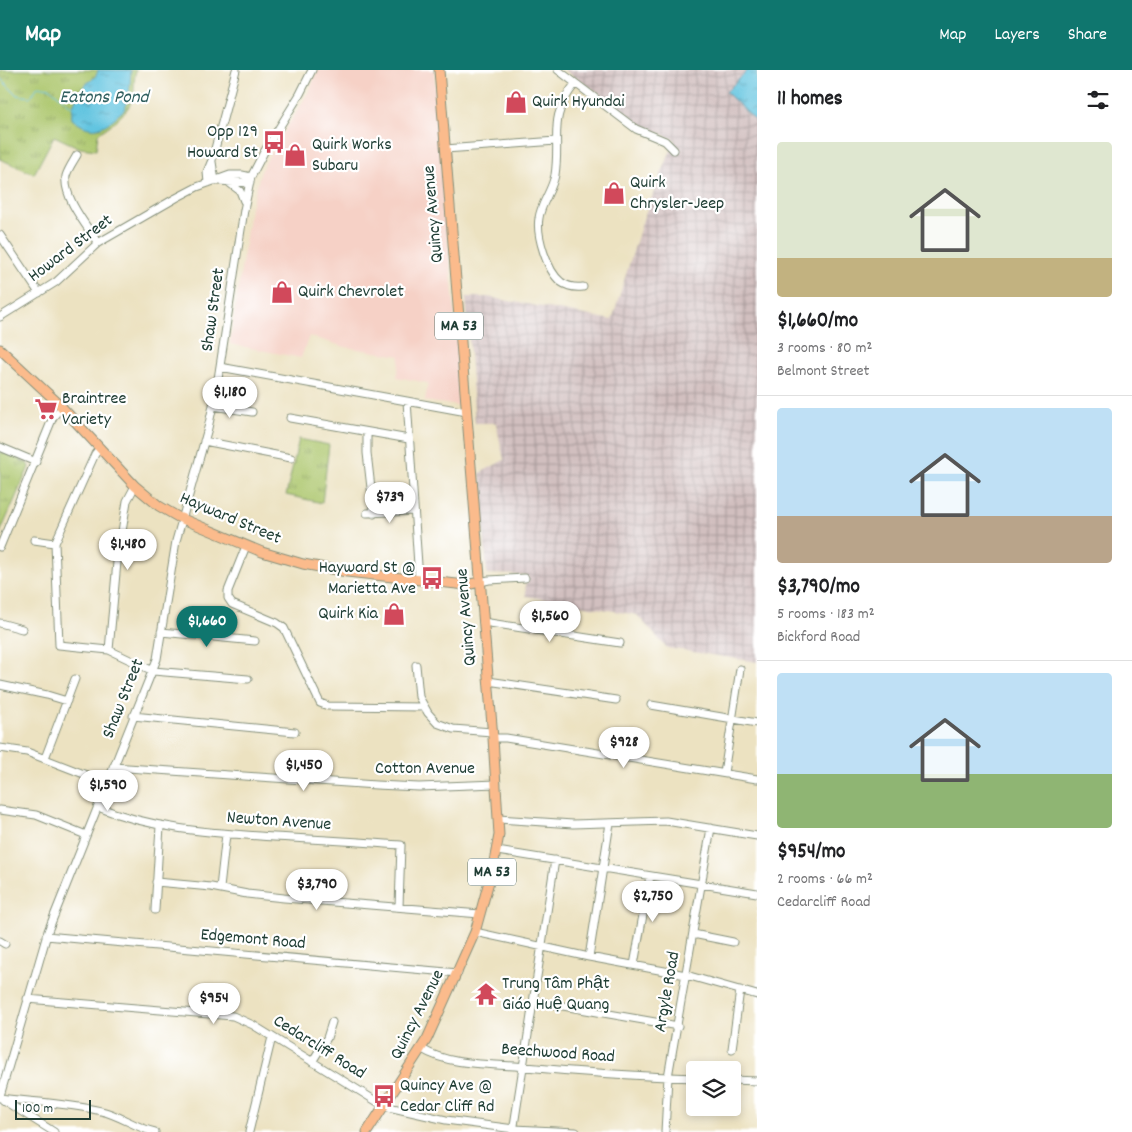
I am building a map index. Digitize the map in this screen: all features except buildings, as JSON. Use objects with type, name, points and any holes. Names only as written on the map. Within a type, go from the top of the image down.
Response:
[{"type":"main road","name":"Quincy Avenue","points":[[367,1132],[422,1050],[458,973],[475,932],[497,851],[499,835],[439,70]]},
{"type":"main road","name":"Hayward Street","points":[[0,349],[62,407],[135,486],[164,509],[181,519],[280,558],[322,568],[466,585],[480,582]]},
{"type":"street","points":[[212,182],[207,172],[212,160],[236,70]]},
{"type":"street","points":[[250,180],[264,152],[303,89],[312,70]]},
{"type":"street","points":[[558,70],[636,129],[665,141],[674,150]]},
{"type":"street","points":[[576,84],[564,98],[559,109],[555,175],[552,189],[539,217],[540,236],[547,259],[557,278],[569,286],[583,287]]},
{"type":"street","points":[[445,149],[556,141]]},
{"type":"street","points":[[77,155],[67,174],[67,188],[75,208],[98,243]]},
{"type":"street","name":"Howard Street","points":[[0,317],[60,278],[98,243],[181,195],[233,175],[250,180]]},
{"type":"street","name":"Howard Street","points":[[212,182],[250,180]]},
{"type":"street","name":"Shaw Street","points":[[0,1097],[46,936],[157,659],[176,541],[213,406],[250,180]]},
{"type":"street","points":[[225,181],[240,191],[244,197],[245,204]]},
{"type":"street","points":[[0,235],[39,293]]},
{"type":"street","points":[[220,367],[467,412]]},
{"type":"street","points":[[407,401],[420,580]]},
{"type":"street","points":[[213,406],[252,412]]},
{"type":"street","points":[[0,547],[53,417],[62,407]]},
{"type":"street","points":[[290,418],[409,439]]},
{"type":"street","points":[[367,432],[370,514],[414,511]]},
{"type":"street","points":[[204,441],[291,458]]},
{"type":"street","points":[[0,446],[36,462]]},
{"type":"street","points":[[100,448],[95,454],[55,543],[60,645],[109,650],[153,671],[248,680]]},
{"type":"street","points":[[109,650],[119,553],[127,501],[135,486]]},
{"type":"street","points":[[34,540],[55,543]]},
{"type":"street","points":[[246,546],[228,591],[228,598],[232,604],[277,623],[284,628],[320,703],[328,706],[424,707]]},
{"type":"street","points":[[480,582],[525,578]]},
{"type":"street","points":[[483,622],[620,643]]},
{"type":"street","points":[[0,623],[22,629]]},
{"type":"street","points":[[161,632],[255,641]]},
{"type":"street","points":[[416,665],[419,697],[433,720],[441,726],[757,779]]},
{"type":"street","points":[[724,773],[740,669]]},
{"type":"street","points":[[45,758],[75,679]]},
{"type":"street","points":[[488,681],[616,700]]},
{"type":"street","points":[[0,685],[47,695],[67,702]]},
{"type":"street","points":[[651,705],[757,723]]},
{"type":"street","points":[[134,716],[295,732]]},
{"type":"street","points":[[0,748],[24,751],[107,783]]},
{"type":"street","name":"Cotton Avenue","points":[[114,767],[419,787],[496,784]]},
{"type":"street","name":"Newton Avenue","points":[[98,807],[114,814],[160,826],[226,834],[400,845],[399,907]]},
{"type":"street","points":[[0,810],[36,815],[86,835]]},
{"type":"street","points":[[499,819],[573,824],[666,821],[757,836]]},
{"type":"street","points":[[589,957],[610,823]]},
{"type":"street","points":[[155,910],[160,826]]},
{"type":"street","name":"Argyle Road","points":[[665,1132],[668,1077],[711,828]]},
{"type":"street","points":[[220,888],[226,834]]},
{"type":"street","points":[[497,851],[757,893]]},
{"type":"street","points":[[513,1130],[556,860]]},
{"type":"street","points":[[634,965],[650,876]]},
{"type":"street","points":[[156,882],[220,888],[247,894],[284,898],[480,914]]},
{"type":"street","points":[[475,932],[589,957],[686,975],[757,995]]},
{"type":"street","points":[[693,934],[733,942]]},
{"type":"street","name":"Edgemont Road","points":[[46,936],[458,973]]},
{"type":"street","points":[[732,1049],[740,990]]},
{"type":"street","name":"Cedarcliff Road","points":[[27,999],[233,1016],[272,1036],[384,1106],[446,1120],[513,1130],[576,1132]]},
{"type":"street","points":[[534,1001],[678,1026]]},
{"type":"street","points":[[312,1062],[328,1038],[332,1022]]},
{"type":"street","points":[[249,1132],[272,1036]]},
{"type":"street","name":"Beechwood Road","points":[[422,1050],[433,1056],[471,1063],[686,1078]]},
{"type":"street","points":[[741,1080],[757,1081]]},
{"type":"street","points":[[0,1097],[54,1132]]},
{"type":"street","points":[[0,1097],[104,1111],[136,1126],[156,1132]]},
{"type":"shaded area","points":[[318,70],[434,70],[458,349],[462,403],[459,406],[425,401],[428,383],[397,377],[400,356],[345,347],[309,336],[301,358],[230,344],[250,210],[261,171],[301,105]]},
{"type":"shaded area","points":[[564,70],[757,70],[757,662],[667,648],[637,615],[526,596],[525,575],[487,574],[480,473],[504,460],[496,423],[475,423],[466,297],[488,297],[612,320],[643,219],[675,140],[641,125],[616,105]]},
{"type":"green space","points":[[0,70],[136,70],[133,97],[130,104],[121,116],[98,134],[96,150],[80,148],[54,136],[34,174],[0,159]]},
{"type":"green space","points":[[299,439],[329,445],[322,503],[286,495]]},
{"type":"green space","points":[[0,451],[27,463],[29,467],[0,533]]},
{"type":"water","name":"Eatons Pond","points":[[98,70],[131,70],[127,101],[124,110],[107,124],[96,128],[85,127],[72,119],[72,110],[79,93],[95,77]]},
{"type":"water","points":[[748,70],[755,70],[757,72],[757,122],[726,92]]},
{"type":"waterway","points":[[0,78],[17,95],[31,97],[38,86],[50,88],[73,108]]},
{"type":"place","name":"Quirk Hyundai","points":[[516,102]]},
{"type":"place","name":"Opp 129 Howard St","points":[[274,142]]},
{"type":"place","name":"Quirk Works Subaru","points":[[295,155]]},
{"type":"place","name":"Quirk Chrysler-Jeep","points":[[614,193]]},
{"type":"place","name":"Quirk Chevrolet","points":[[282,292]]},
{"type":"place","name":"Braintree Variety","points":[[46,409]]},
{"type":"place","name":"Hayward St @ Marietta Ave","points":[[432,578]]},
{"type":"place","name":"Quirk Kia","points":[[394,614]]},
{"type":"place","name":"Trung Tâm Phật Giáo Huệ Quang","points":[[486,994]]},
{"type":"place","name":"Quincy Ave @ Cedar Cliff Rd","points":[[384,1096]]}]
